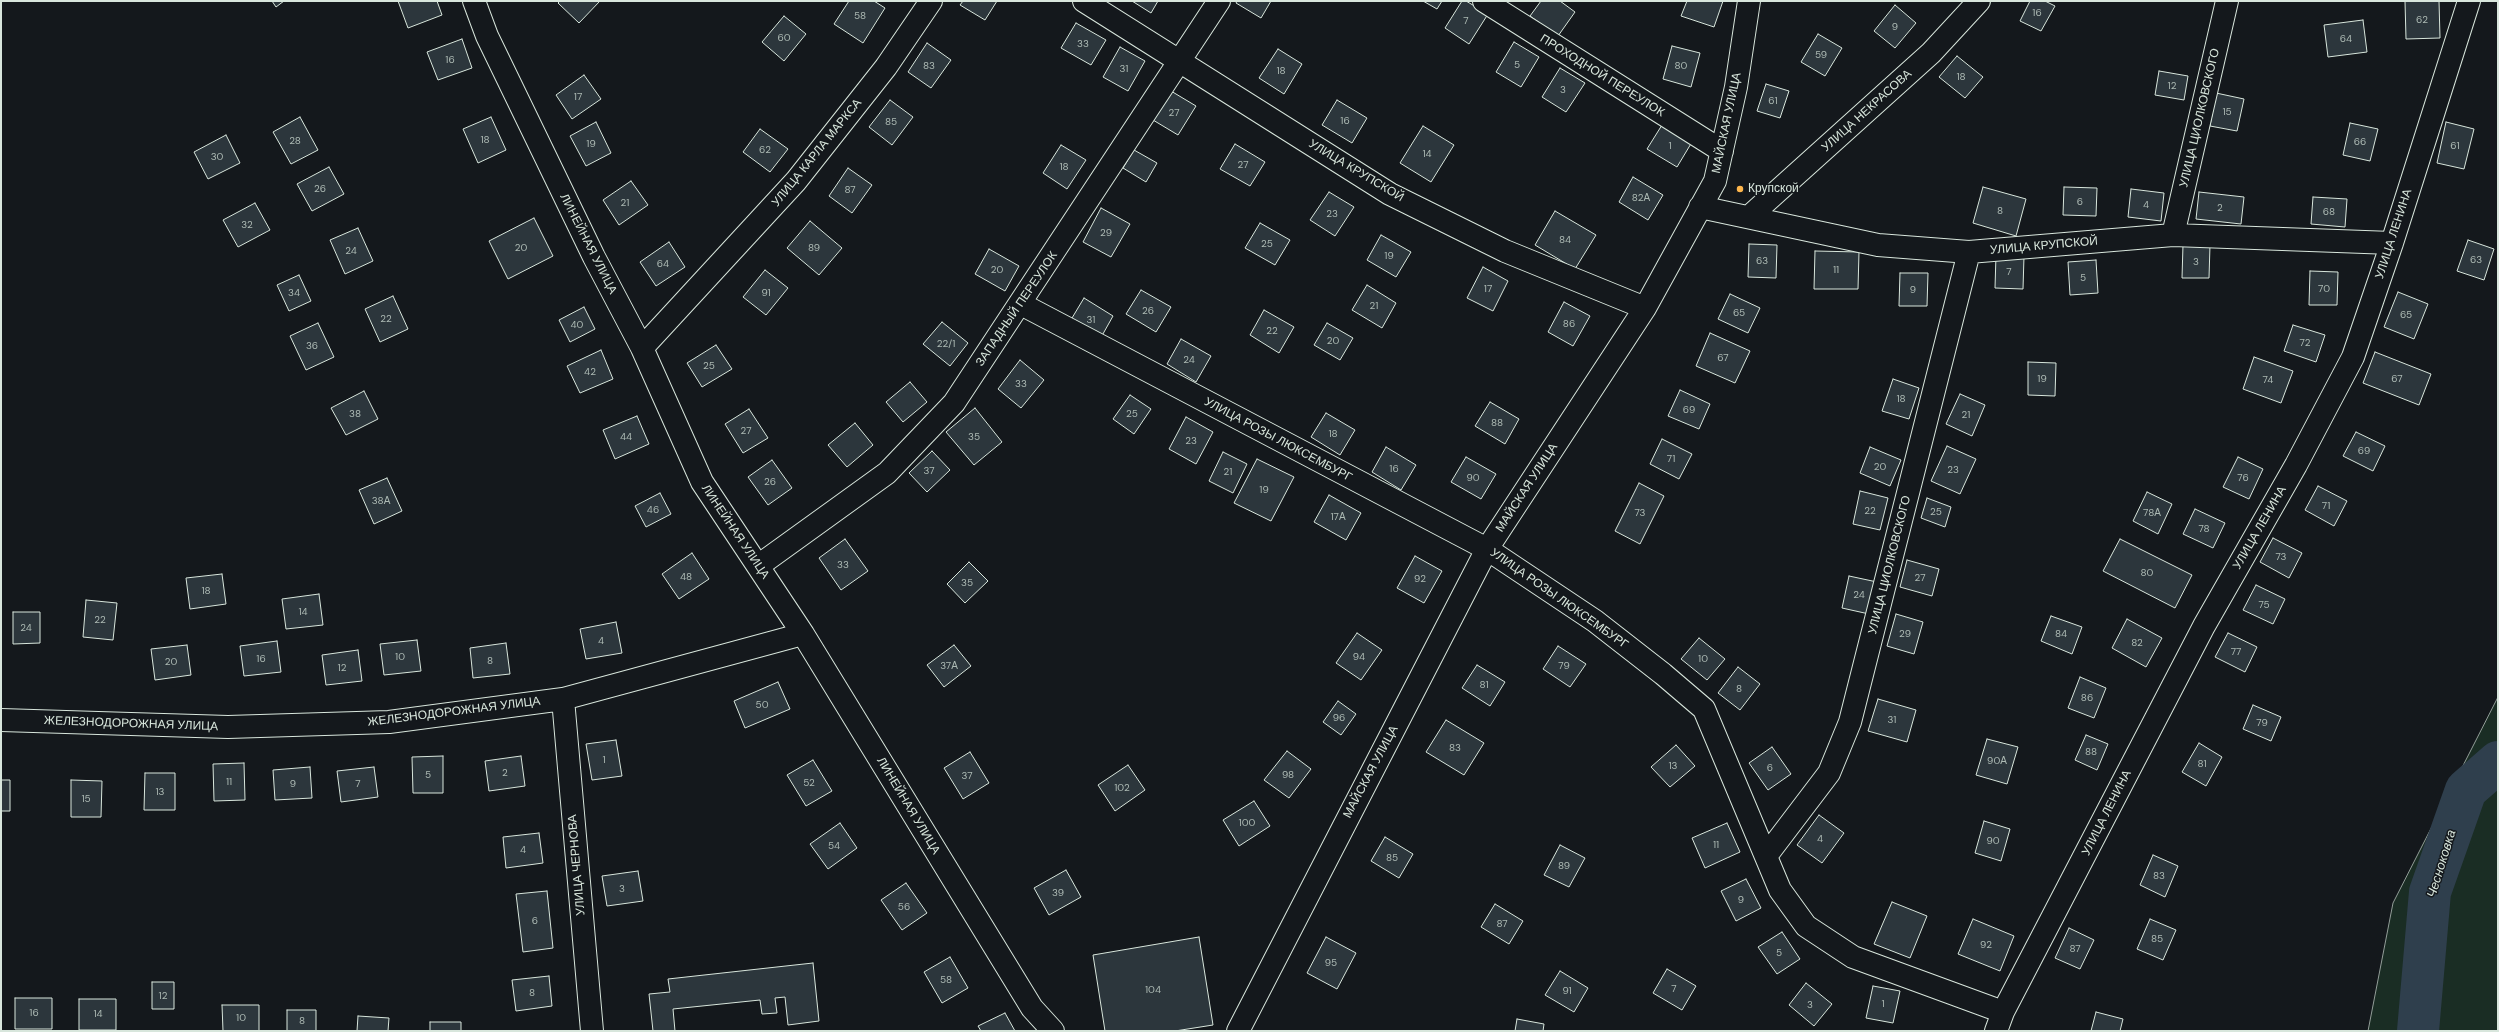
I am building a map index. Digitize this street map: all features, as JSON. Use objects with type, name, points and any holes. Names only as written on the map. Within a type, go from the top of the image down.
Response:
[{"type":"street","name":"ЛИНЕЙНАЯ УЛИЦА","points":[[474,1],[490,43],[594,257],[642,348],[702,482],[803,634],[1032,1008],[1053,1031]]},
{"type":"street","name":"УЛИЦА КАРЛА МАРКСА","points":[[642,348],[796,181],[886,67],[932,1]]},
{"type":"street","name":"УЛИЦА КРУПСКОЙ","points":[[1084,1],[1180,60],[1390,194],[1505,251],[1645,308]]},
{"type":"street","name":"ЗАПАДНЫЙ ПЕРЕУЛОК","points":[[758,566],[887,473],[954,403],[1021,304],[1219,1]]},
{"type":"street","name":"ПРОХОДНОЙ ПЕРЕУЛОК","points":[[1484,1],[1722,151]]},
{"type":"street","name":"МАЙСКАЯ УЛИЦА","points":[[1238,1031],[1487,549],[1645,308],[1715,181],[1736,87],[1748,1]]},
{"type":"street","name":"УЛИЦА НЕКРАСОВА","points":[[1750,216],[1931,54],[1979,1]]},
{"type":"street","name":"УЛИЦА ЦИОЛКОВСКОГО","points":[[2173,235],[2227,1]]},
{"type":"street","name":"УЛИЦА ЛЕНИНА","points":[[2000,1022],[2204,626],[2296,465],[2353,357],[2392,243],[2469,1]]},
{"type":"street","name":"УЛИЦА КРУПСКОЙ","points":[[1700,207],[1750,216],[1802,230],[1878,245],[1969,252],[2173,235],[2392,243]]},
{"type":"street","name":"УЛИЦА ЦИОЛКОВСКОГО","points":[[1766,856],[1829,773],[1850,722],[1969,252]]},
{"type":"street","name":"УЛИЦА РОЗЫ ЛЮКСЕМБУРГ","points":[[1021,304],[1487,549],[1595,621],[1663,674],[1704,709],[1780,890],[1806,926],[1853,957],[2000,1022]]},
{"type":"street","name":"ЖЕЛЕЗНОДОРОЖНАЯ УЛИЦА","points":[[1,720],[228,727],[389,722],[563,699],[803,634]]},
{"type":"street","name":"УЛИЦА ЧЕРНОВА","points":[[563,699],[592,1031]]},
{"type":"green space","points":[[2498,697],[2498,1031],[2368,1031],[2393,903]]},
{"type":"building","points":[[272,1],[284,1],[276,7]]},
{"type":"building","points":[[398,1],[437,1],[442,15],[408,28]]},
{"type":"building","points":[[560,1],[600,1],[579,23],[558,3]]},
{"type":"building","points":[[849,1],[874,1],[885,8],[863,43],[834,24]]},
{"type":"building","points":[[963,1],[997,1],[985,20],[960,5]]},
{"type":"building","points":[[1132,1],[1158,1],[1151,13]]},
{"type":"building","points":[[1237,1],[1271,1],[1261,18],[1236,3]]},
{"type":"building","points":[[1423,1],[1442,1],[1437,9]]},
{"type":"building","points":[[1462,1],[1466,1],[1488,14],[1469,44],[1445,28]]},
{"type":"building","points":[[1541,1],[1560,1],[1575,12],[1558,36],[1530,16]]},
{"type":"building","points":[[1687,1],[1723,1],[1714,27],[1681,16]]},
{"type":"building","points":[[2030,1],[2045,1],[2055,6],[2041,31],[2020,21]]},
{"type":"building","points":[[2405,1],[2439,1],[2440,38],[2406,39]]},
{"type":"building","points":[[1895,5],[1916,23],[1895,48],[1874,31]]},
{"type":"building","points":[[784,16],[806,34],[784,61],[762,42]]},
{"type":"building","points":[[2363,20],[2367,52],[2328,57],[2324,25]]},
{"type":"building","points":[[1076,23],[1106,40],[1091,65],[1061,48]]},
{"type":"building","points":[[1818,34],[1842,48],[1825,76],[1801,62]]},
{"type":"building","points":[[462,39],[472,68],[438,80],[427,52]]},
{"type":"building","points":[[1514,42],[1539,57],[1521,87],[1496,72]]},
{"type":"building","points":[[927,43],[951,60],[931,88],[908,72]]},
{"type":"building","points":[[1672,46],[1700,53],[1691,87],[1663,79]]},
{"type":"building","points":[[1120,47],[1145,61],[1128,91],[1103,77]]},
{"type":"building","points":[[1278,49],[1302,64],[1284,94],[1259,78]]},
{"type":"building","points":[[1957,56],[1983,77],[1965,98],[1939,77]]},
{"type":"building","points":[[1560,68],[1585,83],[1566,112],[1542,97]]},
{"type":"building","points":[[2159,71],[2188,76],[2184,100],[2155,95]]},
{"type":"building","points":[[584,75],[601,99],[572,119],[556,95]]},
{"type":"building","points":[[1766,84],[1789,91],[1780,118],[1757,111]]},
{"type":"building","points":[[1171,91],[1196,106],[1178,135],[1153,120]]},
{"type":"building","points":[[2216,93],[2244,99],[2237,131],[2210,126]]},
{"type":"building","points":[[890,100],[913,117],[892,145],[869,127]]},
{"type":"building","points":[[1337,100],[1367,118],[1352,143],[1322,125]]},
{"type":"building","points":[[300,117],[318,150],[291,164],[273,132]]},
{"type":"building","points":[[491,117],[506,150],[478,163],[463,129]]},
{"type":"building","points":[[596,122],[611,153],[586,166],[570,136]]},
{"type":"building","points":[[2446,122],[2474,129],[2464,169],[2437,163]]},
{"type":"building","points":[[2350,123],[2378,129],[2370,161],[2343,155]]},
{"type":"building","points":[[1662,125],[1692,142],[1677,167],[1647,149]]},
{"type":"building","points":[[1423,126],[1454,145],[1431,182],[1400,163]]},
{"type":"building","points":[[760,129],[788,149],[770,172],[743,152]]},
{"type":"building","points":[[226,135],[240,163],[208,179],[194,152]]},
{"type":"building","points":[[1235,144],[1265,162],[1250,186],[1220,169]]},
{"type":"building","points":[[1061,145],[1086,160],[1067,189],[1043,173]]},
{"type":"building","points":[[1134,150],[1157,163],[1146,182],[1123,168]]},
{"type":"building","points":[[329,167],[344,194],[312,211],[297,184]]},
{"type":"building","points":[[848,168],[872,185],[852,213],[829,196]]},
{"type":"building","points":[[1633,177],[1663,195],[1648,220],[1619,202]]},
{"type":"building","points":[[631,181],[648,205],[619,225],[603,200]]},
{"type":"building","points":[[1983,187],[2026,199],[2016,236],[1973,223]]},
{"type":"building","points":[[2064,187],[2097,188],[2096,216],[2063,215]]},
{"type":"building","points":[[2131,189],[2164,193],[2161,221],[2128,217]]},
{"type":"building","points":[[1329,192],[1354,207],[1335,236],[1310,220]]},
{"type":"building","points":[[2199,192],[2244,197],[2241,224],[2196,219]]},
{"type":"building","points":[[2313,197],[2347,199],[2345,227],[2311,224]]},
{"type":"building","points":[[255,203],[270,230],[238,247],[223,220]]},
{"type":"building","points":[[1101,208],[1130,224],[1111,257],[1083,242]]},
{"type":"building","points":[[1555,211],[1596,235],[1575,269],[1535,245]]},
{"type":"building","points":[[534,218],[553,256],[508,279],[489,241]]},
{"type":"building","points":[[810,221],[842,248],[819,275],[787,248]]},
{"type":"building","points":[[1260,223],[1290,240],[1275,265],[1245,248]]},
{"type":"building","points":[[358,228],[373,261],[345,274],[330,240]]},
{"type":"building","points":[[1381,235],[1411,252],[1396,277],[1367,260]]},
{"type":"building","points":[[2468,240],[2494,249],[2484,280],[2457,271]]},
{"type":"building","points":[[669,242],[685,267],[656,286],[640,262]]},
{"type":"building","points":[[1749,244],[1777,245],[1776,278],[1748,277]]},
{"type":"building","points":[[2183,245],[2210,245],[2209,278],[2182,278]]},
{"type":"building","points":[[989,249],[1019,266],[1005,291],[975,274]]},
{"type":"building","points":[[1815,251],[1859,252],[1858,289],[1814,289]]},
{"type":"building","points":[[1996,255],[2024,256],[2023,289],[1995,288]]},
{"type":"building","points":[[2096,260],[2098,293],[2070,295],[2068,262]]},
{"type":"building","points":[[1483,267],[1508,281],[1493,311],[1467,298]]},
{"type":"building","points":[[765,270],[788,288],[766,315],[743,297]]},
{"type":"building","points":[[2310,271],[2338,272],[2337,305],[2309,305]]},
{"type":"building","points":[[1900,273],[1928,273],[1927,306],[1899,306]]},
{"type":"building","points":[[299,275],[311,301],[289,311],[277,285]]},
{"type":"building","points":[[1367,285],[1396,303],[1382,328],[1352,310]]},
{"type":"building","points":[[1141,290],[1171,307],[1156,332],[1126,314]]},
{"type":"building","points":[[2398,292],[2428,304],[2414,339],[2384,327]]},
{"type":"building","points":[[1730,294],[1760,308],[1748,333],[1718,319]]},
{"type":"building","points":[[393,296],[408,329],[380,342],[365,309]]},
{"type":"building","points":[[1084,298],[1113,316],[1099,341],[1069,323]]},
{"type":"building","points":[[1564,302],[1590,316],[1573,346],[1548,332]]},
{"type":"building","points":[[584,307],[595,329],[570,342],[559,320]]},
{"type":"building","points":[[1264,310],[1294,327],[1279,353],[1250,335]]},
{"type":"building","points":[[942,322],[968,343],[950,366],[923,344]]},
{"type":"building","points":[[318,323],[334,357],[306,370],[290,336]]},
{"type":"building","points":[[1327,323],[1353,338],[1340,360],[1314,345]]},
{"type":"building","points":[[2293,325],[2325,335],[2316,362],[2284,351]]},
{"type":"building","points":[[1710,333],[1750,351],[1735,383],[1696,366]]},
{"type":"building","points":[[1181,339],[1211,356],[1196,382],[1167,364]]},
{"type":"building","points":[[716,345],[732,369],[702,387],[687,363]]},
{"type":"building","points":[[601,350],[613,379],[580,393],[567,366]]},
{"type":"building","points":[[2375,352],[2431,374],[2419,405],[2363,383]]},
{"type":"building","points":[[2254,357],[2293,371],[2281,403],[2243,389]]},
{"type":"building","points":[[1020,360],[1044,380],[1021,408],[998,389]]},
{"type":"building","points":[[2028,362],[2056,363],[2055,396],[2028,395]]},
{"type":"building","points":[[1893,379],[1919,388],[1909,419],[1882,411]]},
{"type":"building","points":[[910,382],[927,402],[903,422],[886,402]]},
{"type":"building","points":[[1680,390],[1710,404],[1699,429],[1668,416]]},
{"type":"building","points":[[364,391],[378,419],[346,435],[331,408]]},
{"type":"building","points":[[1960,394],[1985,405],[1972,436],[1946,424]]},
{"type":"building","points":[[1130,395],[1151,409],[1134,434],[1113,419]]},
{"type":"building","points":[[1490,402],[1519,419],[1505,444],[1475,426]]},
{"type":"building","points":[[975,408],[1002,442],[974,465],[946,432]]},
{"type":"building","points":[[749,409],[768,438],[743,453],[725,424]]},
{"type":"building","points":[[1326,413],[1355,430],[1340,455],[1311,437]]},
{"type":"building","points":[[637,416],[649,444],[615,459],[603,430]]},
{"type":"building","points":[[1186,417],[1213,432],[1196,464],[1169,449]]},
{"type":"building","points":[[855,423],[873,445],[847,467],[828,445]]},
{"type":"building","points":[[2356,432],[2385,446],[2373,471],[2343,456]]},
{"type":"building","points":[[1662,439],[1692,454],[1679,479],[1650,464]]},
{"type":"building","points":[[1947,446],[1976,459],[1960,494],[1931,481]]},
{"type":"building","points":[[1386,447],[1416,465],[1401,490],[1372,472]]},
{"type":"building","points":[[1870,447],[1901,460],[1890,486],[1860,473]]},
{"type":"building","points":[[932,451],[950,470],[927,492],[909,473]]},
{"type":"building","points":[[1223,452],[1247,464],[1233,493],[1209,481]]},
{"type":"building","points":[[1466,457],[1496,474],[1481,499],[1451,482]]},
{"type":"building","points":[[2238,457],[2263,469],[2249,499],[2223,487]]},
{"type":"building","points":[[1257,459],[1294,477],[1271,521],[1234,503]]},
{"type":"building","points":[[772,460],[792,488],[768,505],[748,477]]},
{"type":"building","points":[[387,478],[402,511],[374,524],[359,490]]},
{"type":"building","points":[[1639,483],[1664,496],[1640,544],[1615,531]]},
{"type":"building","points":[[2318,486],[2347,501],[2334,526],[2305,510]]},
{"type":"building","points":[[1860,491],[1888,498],[1880,530],[1853,524]]},
{"type":"building","points":[[2147,492],[2172,504],[2158,534],[2133,521]]},
{"type":"building","points":[[660,493],[671,514],[646,527],[635,506]]},
{"type":"building","points":[[1329,495],[1361,513],[1346,540],[1314,522]]},
{"type":"building","points":[[1927,498],[1951,507],[1945,527],[1921,518]]},
{"type":"building","points":[[2195,509],[2225,523],[2213,548],[2183,534]]},
{"type":"building","points":[[2273,538],[2302,553],[2289,578],[2260,562]]},
{"type":"building","points":[[845,539],[868,571],[841,590],[819,558]]},
{"type":"building","points":[[2120,539],[2192,575],[2175,608],[2103,571]]},
{"type":"building","points":[[692,553],[709,579],[679,599],[662,574]]},
{"type":"building","points":[[1415,556],[1442,571],[1424,603],[1397,588]]},
{"type":"building","points":[[1907,560],[1939,569],[1932,596],[1900,587]]},
{"type":"building","points":[[969,562],[988,581],[965,603],[947,584]]},
{"type":"building","points":[[222,574],[226,604],[190,609],[186,578]]},
{"type":"building","points":[[1849,576],[1877,582],[1869,614],[1842,608]]},
{"type":"building","points":[[2256,585],[2285,599],[2273,624],[2243,610]]},
{"type":"building","points":[[319,594],[323,625],[286,629],[282,599]]},
{"type":"building","points":[[86,600],[117,603],[113,640],[83,637]]},
{"type":"building","points":[[13,612],[40,612],[40,643],[13,644]]},
{"type":"building","points":[[1896,614],[1923,622],[1914,654],[1887,646]]},
{"type":"building","points":[[2051,616],[2082,627],[2072,654],[2041,641]]},
{"type":"building","points":[[2127,619],[2162,638],[2146,667],[2112,648]]},
{"type":"building","points":[[616,622],[622,653],[586,659],[580,629]]},
{"type":"building","points":[[1357,633],[1382,650],[1361,680],[1336,663]]},
{"type":"building","points":[[2228,633],[2257,647],[2245,672],[2215,657]]},
{"type":"building","points":[[1699,638],[1725,659],[1707,680],[1681,659]]},
{"type":"building","points":[[417,640],[421,671],[384,675],[380,644]]},
{"type":"building","points":[[277,641],[281,672],[244,676],[240,646]]},
{"type":"building","points":[[506,643],[510,674],[473,678],[470,648]]},
{"type":"building","points":[[187,645],[191,675],[155,680],[151,649]]},
{"type":"building","points":[[954,645],[971,666],[944,687],[927,665]]},
{"type":"building","points":[[1558,646],[1586,664],[1570,687],[1543,669]]},
{"type":"building","points":[[358,650],[362,681],[326,685],[322,655]]},
{"type":"building","points":[[1477,665],[1505,682],[1490,706],[1462,688]]},
{"type":"building","points":[[1738,667],[1760,684],[1740,710],[1718,693]]},
{"type":"building","points":[[2080,677],[2106,688],[2094,718],[2068,708]]},
{"type":"building","points":[[778,682],[790,709],[745,728],[734,701]]},
{"type":"building","points":[[1878,699],[1916,710],[1907,742],[1868,731]]},
{"type":"building","points":[[1338,701],[1356,714],[1341,735],[1323,722]]},
{"type":"building","points":[[2253,705],[2281,717],[2271,741],[2243,729]]},
{"type":"building","points":[[1446,720],[1484,743],[1464,775],[1426,752]]},
{"type":"building","points":[[2086,735],[2108,744],[2097,770],[2075,760]]},
{"type":"building","points":[[1987,739],[2018,747],[2007,784],[1976,775]]},
{"type":"building","points":[[616,740],[622,776],[592,780],[586,744]]},
{"type":"building","points":[[2199,743],[2222,757],[2206,786],[2182,772]]},
{"type":"building","points":[[1676,745],[1695,766],[1670,787],[1651,767]]},
{"type":"building","points":[[1772,747],[1791,774],[1768,790],[1749,763]]},
{"type":"building","points":[[1287,751],[1311,769],[1289,798],[1264,780]]},
{"type":"building","points":[[970,752],[989,783],[963,799],[944,768]]},
{"type":"building","points":[[443,756],[443,793],[413,793],[412,757]]},
{"type":"building","points":[[521,756],[525,786],[489,791],[485,761]]},
{"type":"building","points":[[813,760],[832,791],[806,806],[787,775]]},
{"type":"building","points":[[244,763],[245,800],[214,801],[213,764]]},
{"type":"building","points":[[1128,765],[1145,790],[1115,811],[1098,785]]},
{"type":"building","points":[[310,767],[312,798],[275,800],[273,770]]},
{"type":"building","points":[[374,767],[378,797],[341,802],[337,771]]},
{"type":"building","points":[[145,773],[175,773],[175,810],[144,810]]},
{"type":"building","points":[[1,780],[10,780],[10,811],[1,811]]},
{"type":"building","points":[[71,780],[102,781],[101,817],[71,817]]},
{"type":"building","points":[[1254,801],[1270,826],[1239,846],[1223,820]]},
{"type":"building","points":[[1819,815],[1844,833],[1822,863],[1797,845]]},
{"type":"building","points":[[1984,821],[2010,829],[2001,861],[1975,853]]},
{"type":"building","points":[[840,823],[857,848],[828,869],[810,844]]},
{"type":"building","points":[[1727,823],[1740,852],[1705,868],[1692,838]]},
{"type":"building","points":[[539,833],[543,863],[506,868],[503,837]]},
{"type":"building","points":[[1385,837],[1413,854],[1399,878],[1371,861]]},
{"type":"building","points":[[1560,845],[1585,858],[1569,887],[1544,875]]},
{"type":"building","points":[[2153,855],[2178,866],[2165,897],[2140,885]]},
{"type":"building","points":[[1066,870],[1081,897],[1049,915],[1034,888]]},
{"type":"building","points":[[638,871],[643,901],[607,906],[602,876]]},
{"type":"building","points":[[1746,879],[1761,908],[1736,921],[1721,891]]},
{"type":"building","points":[[906,883],[927,913],[902,930],[881,900]]},
{"type":"building","points":[[547,891],[553,948],[523,952],[516,894]]},
{"type":"building","points":[[1892,902],[1927,916],[1910,958],[1874,944]]},
{"type":"building","points":[[1495,904],[1523,921],[1509,944],[1481,927]]},
{"type":"building","points":[[1973,919],[2014,936],[2000,971],[1958,954]]},
{"type":"building","points":[[2150,919],[2176,930],[2163,960],[2137,949]]},
{"type":"building","points":[[2069,928],[2094,940],[2080,969],[2055,958]]},
{"type":"building","points":[[1782,932],[1800,959],[1777,974],[1758,947]]},
{"type":"building","points":[[1199,937],[1213,1025],[1175,1031],[1105,1031],[1093,955]]},
{"type":"building","points":[[1326,937],[1356,953],[1337,989],[1307,973]]},
{"type":"building","points":[[950,957],[968,988],[942,1003],[924,972]]},
{"type":"building","points":[[813,963],[819,1021],[788,1025],[785,997],[775,998],[777,1013],[762,1014],[760,1000],[673,1009],[675,1031],[653,1031],[649,994],[670,992],[668,979]]},
{"type":"building","points":[[1667,969],[1696,986],[1682,1010],[1653,993]]},
{"type":"building","points":[[1560,971],[1588,988],[1574,1012],[1545,995]]},
{"type":"building","points":[[549,976],[552,1006],[516,1011],[512,980]]},
{"type":"building","points":[[152,982],[174,982],[174,1009],[152,1009]]},
{"type":"building","points":[[1806,983],[1832,1004],[1814,1026],[1789,1005]]},
{"type":"building","points":[[1873,986],[1900,991],[1893,1023],[1866,1018]]},
{"type":"building","points":[[15,998],[52,998],[52,1029],[15,1029]]},
{"type":"building","points":[[79,999],[116,999],[116,1030],[79,1030]]},
{"type":"building","points":[[222,1005],[259,1005],[259,1031],[223,1031]]},
{"type":"building","points":[[287,1010],[316,1010],[316,1031],[287,1031]]},
{"type":"building","points":[[2096,1012],[2123,1019],[2120,1031],[2091,1031]]},
{"type":"building","points":[[1005,1013],[1015,1031],[981,1031],[978,1026]]},
{"type":"building","points":[[358,1016],[389,1018],[388,1031],[357,1031]]},
{"type":"building","points":[[1517,1019],[1544,1024],[1543,1031],[1515,1031]]},
{"type":"building","points":[[430,1022],[461,1022],[461,1031],[430,1031]]},
{"type":"waterway","name":"Чесноковка","points":[[2418,1031],[2430,892],[2466,790],[2498,762]]},
{"type":"place","name":"Крупской","points":[[1740,189]]}]
